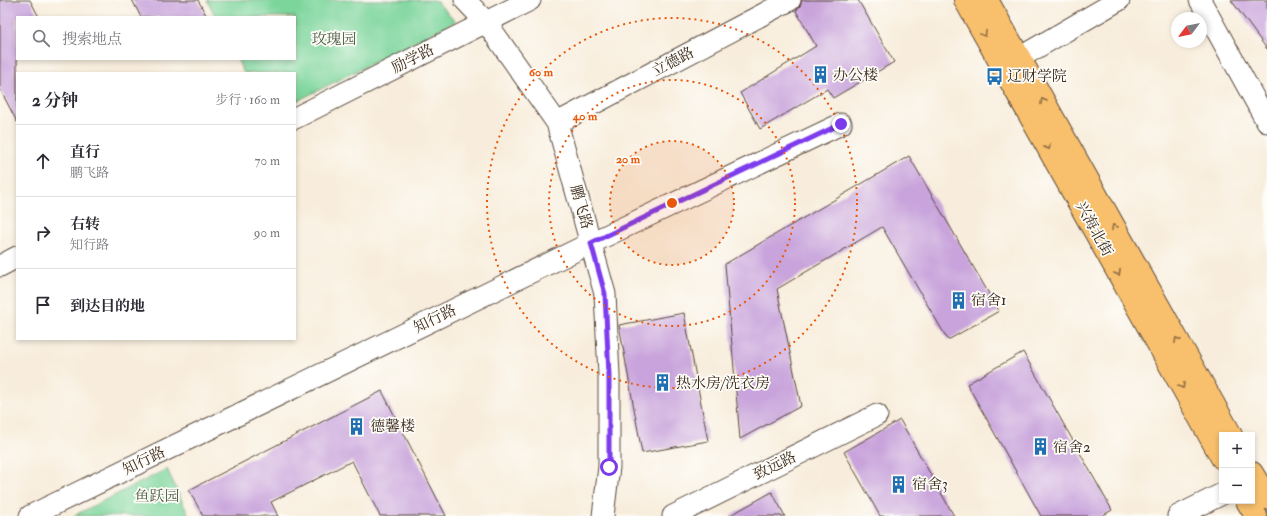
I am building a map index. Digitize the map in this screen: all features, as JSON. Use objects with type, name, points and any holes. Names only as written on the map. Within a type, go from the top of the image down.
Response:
[{"type":"main road","name":"兴海北街","points":[[965,0],[1011,63],[1229,432]]},
{"type":"main road","name":"兴海北街","points":[[987,0],[1011,63],[1219,452]]},
{"type":"main road","points":[[1255,478],[1267,498]]},
{"type":"main road","points":[[1249,504],[1256,516]]},
{"type":"street","name":"鹏飞路","points":[[464,0],[486,22],[557,123],[605,294],[609,375],[609,467],[602,516]]},
{"type":"street","name":"励学路","points":[[296,117],[530,0]]},
{"type":"street","name":"立德路","points":[[557,123],[790,0]]},
{"type":"street","points":[[1011,63],[1119,0]]},
{"type":"street","points":[[1200,0],[1267,122]]},
{"type":"street","name":"知行路","points":[[30,516],[591,243],[841,124]]},
{"type":"street","points":[[0,266],[16,258]]},
{"type":"street","name":"致远路","points":[[673,516],[877,415]]},
{"type":"street","points":[[1178,516],[1219,496]]},
{"type":"green space","name":"玫瑰园","points":[[207,0],[435,0],[456,21],[296,101],[296,72],[244,72],[238,60],[296,60],[296,16],[215,16]]},
{"type":"green space","name":"鱼跃园","points":[[167,469],[189,516],[73,516]]},
{"type":"building","points":[[0,0],[30,0],[38,16],[16,16],[16,120],[0,89]]},
{"type":"building","points":[[132,0],[198,0],[206,16],[140,16]]},
{"type":"building","name":"办公楼","points":[[802,0],[858,0],[894,62],[833,98],[827,89],[760,129],[740,93],[816,46],[796,11]]},
{"type":"building","points":[[1231,0],[1267,0],[1267,49]]},
{"type":"building","name":"宿舍1","points":[[909,156],[999,311],[948,340],[882,227],[777,289],[801,406],[740,439],[725,264]]},
{"type":"building","name":"热水房/洗衣房","points":[[684,313],[708,441],[642,453],[619,325]]},
{"type":"building","name":"宿舍2","points":[[1023,352],[1112,510],[1102,516],[1041,516],[967,384]]},
{"type":"building","name":"德馨楼","points":[[382,391],[446,516],[380,516],[352,461],[271,502],[278,516],[203,516],[189,490]]},
{"type":"building","name":"宿舍3","points":[[900,420],[954,516],[880,516],[844,452]]},
{"type":"building","points":[[772,492],[785,516],[729,516]]},
{"type":"place","name":"办公楼","points":[[820,75]]},
{"type":"place","name":"辽财学院","points":[[994,76]]},
{"type":"place","name":"宿舍1","points":[[958,300]]},
{"type":"place","name":"热水房/洗衣房","points":[[663,383]]},
{"type":"place","name":"德馨楼","points":[[357,426]]},
{"type":"place","name":"宿舍2","points":[[1040,447]]},
{"type":"place","name":"宿舍3","points":[[899,484]]},
{"type":"route","points":[[609,467],[609,375],[605,294],[591,243],[841,124]]}]
